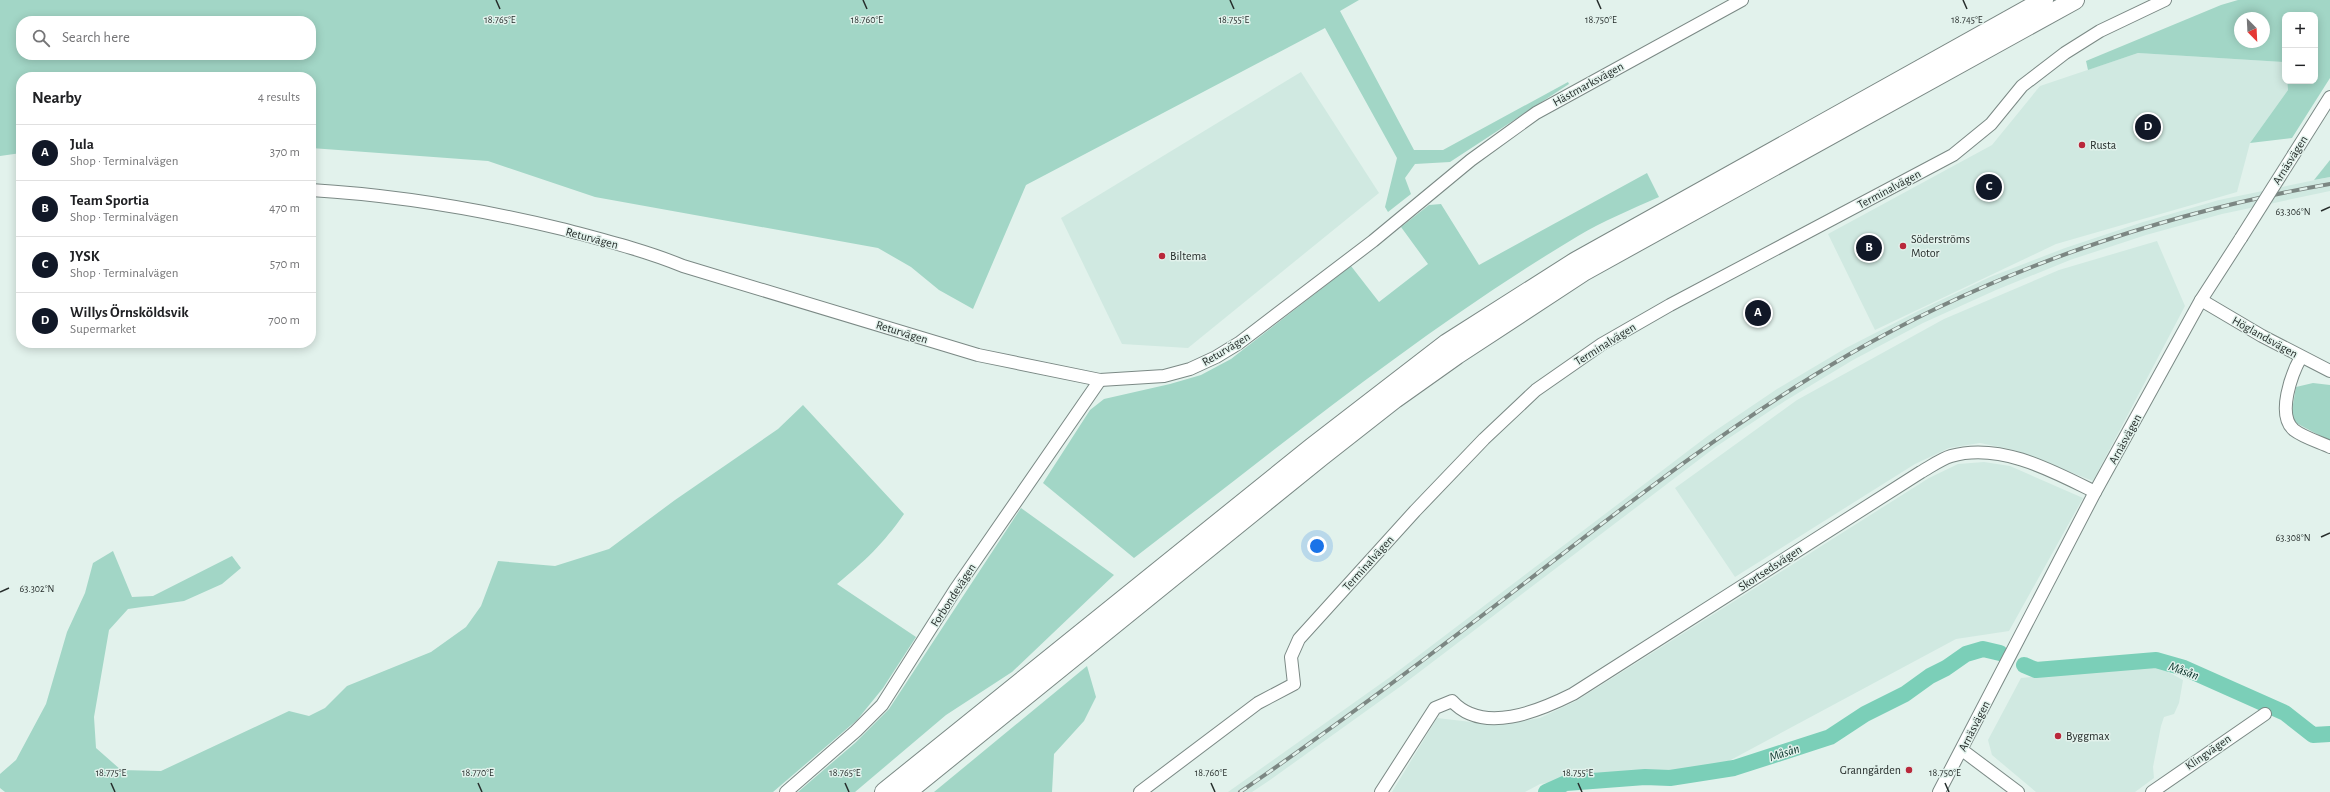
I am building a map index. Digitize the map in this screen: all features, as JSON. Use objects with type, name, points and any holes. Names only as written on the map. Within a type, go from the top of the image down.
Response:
[{"type":"highway","points":[[884,792],[1312,446],[1447,344],[1576,261],[2044,0]]},
{"type":"highway","points":[[907,792],[1327,453],[1395,399],[1457,355],[1585,271],[2075,0]]},
{"type":"street","name":"Hästmarksvägen","points":[[1443,182],[1510,130],[1536,113],[1742,0]]},
{"type":"street","name":"Terminalvägen","points":[[1140,792],[1258,703],[1294,684],[1291,657],[1299,638],[1420,506],[1484,439],[1536,390],[1602,344],[1670,305],[1953,156],[1991,124],[2022,86],[2065,53],[2100,32],[2165,0]]},
{"type":"street","name":"Arnäsvägen","points":[[1939,792],[2095,492],[2201,300],[2330,97]]},
{"type":"street","name":"Returvägen","points":[[316,190],[426,201],[498,214],[656,255],[683,266],[978,355],[1100,380],[1164,376],[1190,369],[1216,357],[1239,343],[1372,241],[1443,182]]},
{"type":"street","name":"Höglandsvägen","points":[[2201,300],[2301,357],[2330,371]]},
{"type":"street","points":[[2301,357],[2293,371],[2286,404],[2286,416],[2294,430],[2330,447]]},
{"type":"street","name":"Forbondevägen","points":[[786,792],[856,731],[882,705],[956,590],[1100,380]]},
{"type":"street","name":"Skortsedsvägen","points":[[1381,792],[1435,708],[1452,701],[1464,711],[1484,716],[1506,717],[1525,715],[1573,694],[1921,472],[1951,456],[1981,453],[2008,456],[2052,471],[2095,492]]},
{"type":"street","name":"Klingvägen","points":[[2152,792],[2265,714]]},
{"type":"street","points":[[1962,750],[2018,792]]},
{"type":"shaded area","points":[[2138,53],[2282,62],[2282,84],[2287,84],[2288,90],[2250,143],[2237,192],[2056,244],[1875,330],[1828,234],[1992,145],[2040,86]]},
{"type":"shaded area","points":[[1301,72],[1379,193],[1188,348],[1122,344],[1061,218]]},
{"type":"shaded area","points":[[2330,177],[2330,191],[2222,214],[2146,235],[2070,260],[1996,290],[1923,323],[1853,360],[1785,401],[1717,446],[1401,686],[1270,780],[1252,792],[1228,792],[1393,675],[1709,435],[1777,389],[1846,348],[1918,311],[1990,277],[2065,248],[2143,222],[2219,200]]},
{"type":"shaded area","points":[[2157,241],[2185,306],[2093,481],[2014,450],[1980,443],[1949,448],[1915,464],[1735,577],[1675,488],[1797,400],[1944,319],[2059,270]]},
{"type":"shaded area","points":[[1984,462],[2010,466],[2083,498],[2009,631],[1956,639],[1714,769],[1627,773],[1540,784],[1525,792],[1392,792],[1437,718],[1497,725],[1540,718],[1576,701],[1929,478],[1958,464]]},
{"type":"shaded area","points":[[2157,666],[2183,680],[2179,703],[2174,714],[2164,717],[2161,726],[2153,767],[2154,778],[2135,792],[2036,792],[1992,755],[1988,740],[2021,678]]},
{"type":"green space","points":[[0,0],[1359,0],[1340,11],[1414,150],[1443,150],[1568,82],[1569,84],[1450,162],[1415,164],[1405,178],[1411,194],[1388,212],[1385,207],[1397,158],[1325,28],[1026,185],[973,309],[939,290],[911,267],[878,248],[595,197],[488,161],[316,148],[316,72],[16,72],[16,154],[0,156]]},
{"type":"green space","points":[[2238,0],[2330,0],[2330,78],[2292,138],[2250,143],[2288,90],[2287,84],[2318,84],[2318,12],[2282,12],[2282,62],[2138,53],[2088,70],[2086,61],[2221,5]]},
{"type":"green space","points":[[2330,160],[2330,177],[2314,180]]},
{"type":"green space","points":[[1647,173],[1659,197],[1607,220],[1578,236],[1463,310],[1297,432],[1134,558],[1043,483],[1090,410],[1104,399],[1170,384],[1201,375],[1231,359],[1351,266],[1379,302],[1428,264],[1401,227],[1429,205],[1441,204],[1479,265]]},
{"type":"green space","points":[[2313,383],[2330,385],[2330,441],[2296,423],[2291,416],[2296,387]]},
{"type":"green space","points":[[803,405],[904,514],[873,552],[837,584],[916,637],[883,688],[857,720],[773,792],[5,792],[0,788],[0,774],[16,760],[46,704],[67,632],[85,593],[93,563],[113,551],[132,597],[153,596],[232,556],[241,568],[222,584],[184,601],[128,609],[109,630],[94,717],[96,748],[121,770],[161,771],[289,711],[309,716],[325,708],[347,686],[431,652],[466,627],[481,606],[498,561],[555,566],[609,549],[675,500],[778,429]]},
{"type":"green space","points":[[1021,508],[1114,575],[1012,672],[946,715],[855,792],[798,792],[855,743],[889,709]]},
{"type":"green space","points":[[1087,666],[1096,697],[1084,721],[1054,754],[1052,792],[934,792]]},
{"type":"waterway","name":"Måsån","points":[[1546,792],[1566,783],[1645,777],[1670,778],[1734,768],[1830,737],[1865,714],[1905,694],[1930,676],[1946,668],[1966,654],[1983,649],[2000,653]]},
{"type":"waterway","name":"Måsån","points":[[2024,665],[2036,670],[2156,660],[2184,668],[2285,713],[2313,735],[2330,734]]},
{"type":"railway","points":[[1240,792],[1384,689],[1683,463],[1764,407],[1848,355],[1904,324],[1962,296],[2021,271],[2082,248],[2143,228],[2205,211],[2267,196],[2330,184]]},
{"type":"place","name":"Willys Örnsköldsvik","points":[[2148,127]]},
{"type":"place","name":"Rusta","points":[[2082,145]]},
{"type":"place","name":"JYSK","points":[[1989,187]]},
{"type":"place","name":"Söderströms Motor","points":[[1903,246]]},
{"type":"place","name":"Team Sportia","points":[[1869,248]]},
{"type":"place","name":"Biltema","points":[[1162,256]]},
{"type":"place","name":"Jula","points":[[1758,313]]},
{"type":"place","name":"Byggmax","points":[[2058,736]]},
{"type":"place","name":"Granngården","points":[[1909,770]]}]
